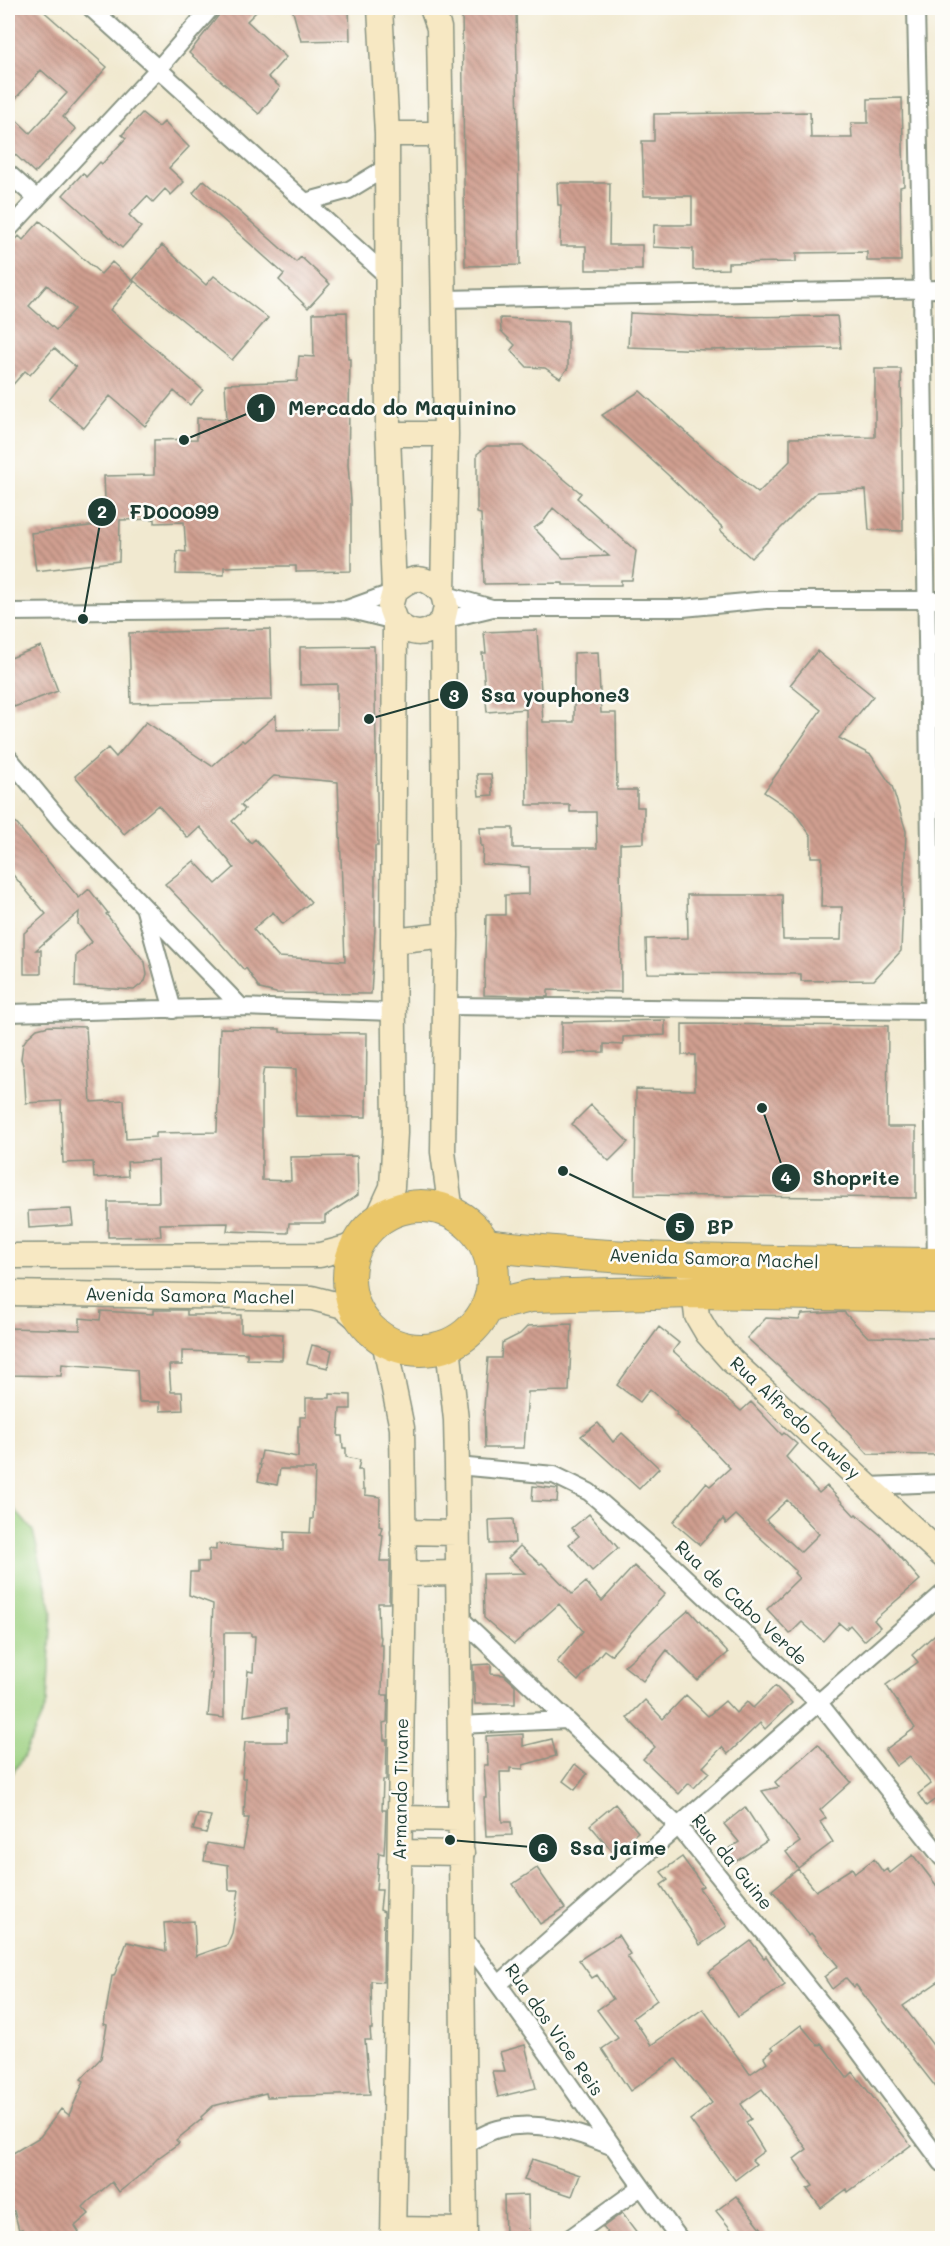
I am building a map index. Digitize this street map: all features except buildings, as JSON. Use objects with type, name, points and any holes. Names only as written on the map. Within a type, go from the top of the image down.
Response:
[{"type":"highway","points":[[425,1206],[451,1212],[471,1226],[485,1245],[494,1278],[489,1306],[473,1330],[448,1346],[424,1351],[404,1349],[374,1333],[352,1302],[348,1277],[351,1259],[367,1232],[390,1212],[407,1207],[425,1206]]},
{"type":"highway","name":"Avenida Samora Machel","points":[[485,1245],[553,1253],[686,1259],[939,1264]]},
{"type":"highway","points":[[847,1294],[849,1262]]},
{"type":"highway","name":"Avenida Samora Machel","points":[[489,1306],[531,1296],[694,1292],[942,1296]]},
{"type":"street","points":[[91,8],[386,275]]},
{"type":"street","points":[[8,230],[158,69],[211,8]]},
{"type":"street","points":[[8,1256],[320,1255],[346,1248],[367,1232],[392,1187],[395,1132],[393,941],[395,621],[390,607],[394,592],[388,434],[387,134],[380,8]]},
{"type":"street","points":[[432,8],[439,28],[444,299],[446,434],[443,594],[446,607],[442,620],[446,1006],[443,1152],[451,1212]]},
{"type":"street","points":[[916,8],[922,290],[934,600],[931,1011],[939,1264]]},
{"type":"street","points":[[387,134],[441,134]]},
{"type":"street","points":[[305,202],[349,190],[387,167]]},
{"type":"street","points":[[8,173],[37,199]]},
{"type":"street","points":[[444,299],[942,289]]},
{"type":"street","points":[[388,434],[446,434]]},
{"type":"street","points":[[347,609],[394,592],[405,581],[419,578],[433,583],[443,594],[493,608]]},
{"type":"street","points":[[8,612],[347,609],[395,621],[403,629],[414,634],[425,633],[435,628],[442,620],[493,608],[683,608],[766,600],[934,600]]},
{"type":"street","points":[[8,757],[60,820],[241,1007]]},
{"type":"street","points":[[145,909],[173,1010]]},
{"type":"street","points":[[393,941],[446,935]]},
{"type":"street","points":[[446,1006],[931,1011]]},
{"type":"street","points":[[8,1013],[241,1007],[394,1012]]},
{"type":"street","name":"Rua Alfredo Lawley","points":[[686,1259],[697,1316],[707,1334],[731,1360],[942,1555]]},
{"type":"street","name":"Avenida Samora Machel","points":[[8,1293],[312,1298],[343,1306],[374,1333]]},
{"type":"street","name":"Armando Tivane","points":[[374,1333],[402,1428],[404,1574],[393,2234]]},
{"type":"street","points":[[393,2234],[465,2234],[458,1466],[456,1420],[448,1346]]},
{"type":"street","name":"Rua de Cabo Verde","points":[[458,1466],[554,1474],[589,1492],[667,1561],[819,1703],[942,1858]]},
{"type":"street","points":[[869,1486],[941,1484]]},
{"type":"street","points":[[403,1532],[457,1533]]},
{"type":"street","points":[[404,1574],[458,1573]]},
{"type":"street","points":[[499,1984],[942,1594]]},
{"type":"street","name":"Rua da Guine","points":[[459,1617],[678,1826],[847,2036],[942,2163]]},
{"type":"street","points":[[460,1725],[567,1720]]},
{"type":"street","points":[[400,1818],[461,1819]]},
{"type":"street","points":[[400,1852],[462,1853]]},
{"type":"street","name":"Rua dos Vice Reis","points":[[463,1937],[499,1984],[611,2146],[679,2238]]},
{"type":"street","points":[[464,2145],[496,2129],[526,2125],[576,2133],[611,2146]]},
{"type":"street","points":[[570,2238],[588,2233],[641,2187]]},
{"type":"green space","points":[[8,1502],[33,1531],[52,1612],[47,1704],[24,1756],[8,1780]]},
{"type":"place","name":"Mercado do Maquinino","points":[[184,440]]},
{"type":"place","name":"FD00099","points":[[83,619]]},
{"type":"place","name":"Ssa youphone3","points":[[369,719]]},
{"type":"place","name":"Shoprite","points":[[762,1108]]},
{"type":"place","name":"BP","points":[[563,1171]]},
{"type":"place","name":"Ssa jaime","points":[[450,1840]]}]
